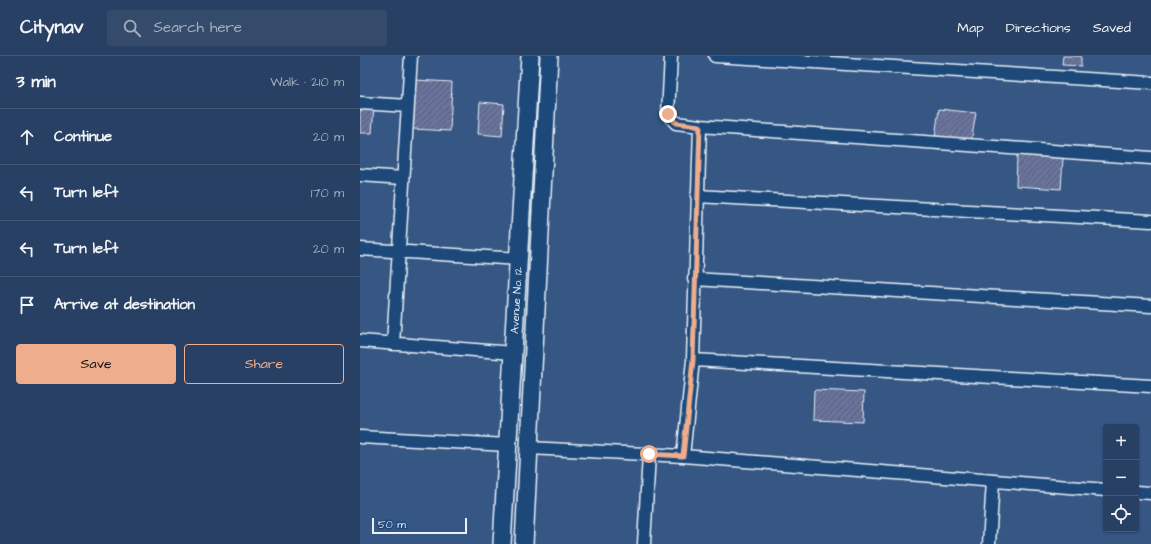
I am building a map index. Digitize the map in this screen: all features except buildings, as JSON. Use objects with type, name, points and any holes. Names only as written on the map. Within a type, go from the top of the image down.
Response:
[{"type":"street","points":[[393,344],[411,56]]},
{"type":"street","name":"Avenue No. 12","points":[[502,544],[530,56]]},
{"type":"street","name":"Avenue No. 12","points":[[524,544],[549,56]]},
{"type":"street","points":[[672,56],[668,114],[676,123],[700,126],[1151,158]]},
{"type":"street","points":[[715,56],[1151,82]]},
{"type":"street","points":[[360,103],[408,106]]},
{"type":"street","points":[[683,456],[693,360],[694,279],[700,126]]},
{"type":"street","points":[[360,175],[403,178]]},
{"type":"street","points":[[697,196],[1151,221]]},
{"type":"street","points":[[360,249],[519,259]]},
{"type":"street","points":[[694,279],[1151,306]]},
{"type":"street","points":[[360,341],[513,353]]},
{"type":"street","points":[[693,360],[1151,386]]},
{"type":"street","points":[[360,438],[508,445]]},
{"type":"street","points":[[529,448],[683,456],[1103,490]]},
{"type":"street","points":[[644,544],[649,454]]},
{"type":"street","points":[[989,544],[993,481]]},
{"type":"street","points":[[1139,492],[1151,493]]},
{"type":"route","points":[[649,454],[683,456],[693,360],[694,279],[700,126],[676,123],[668,114]]}]
